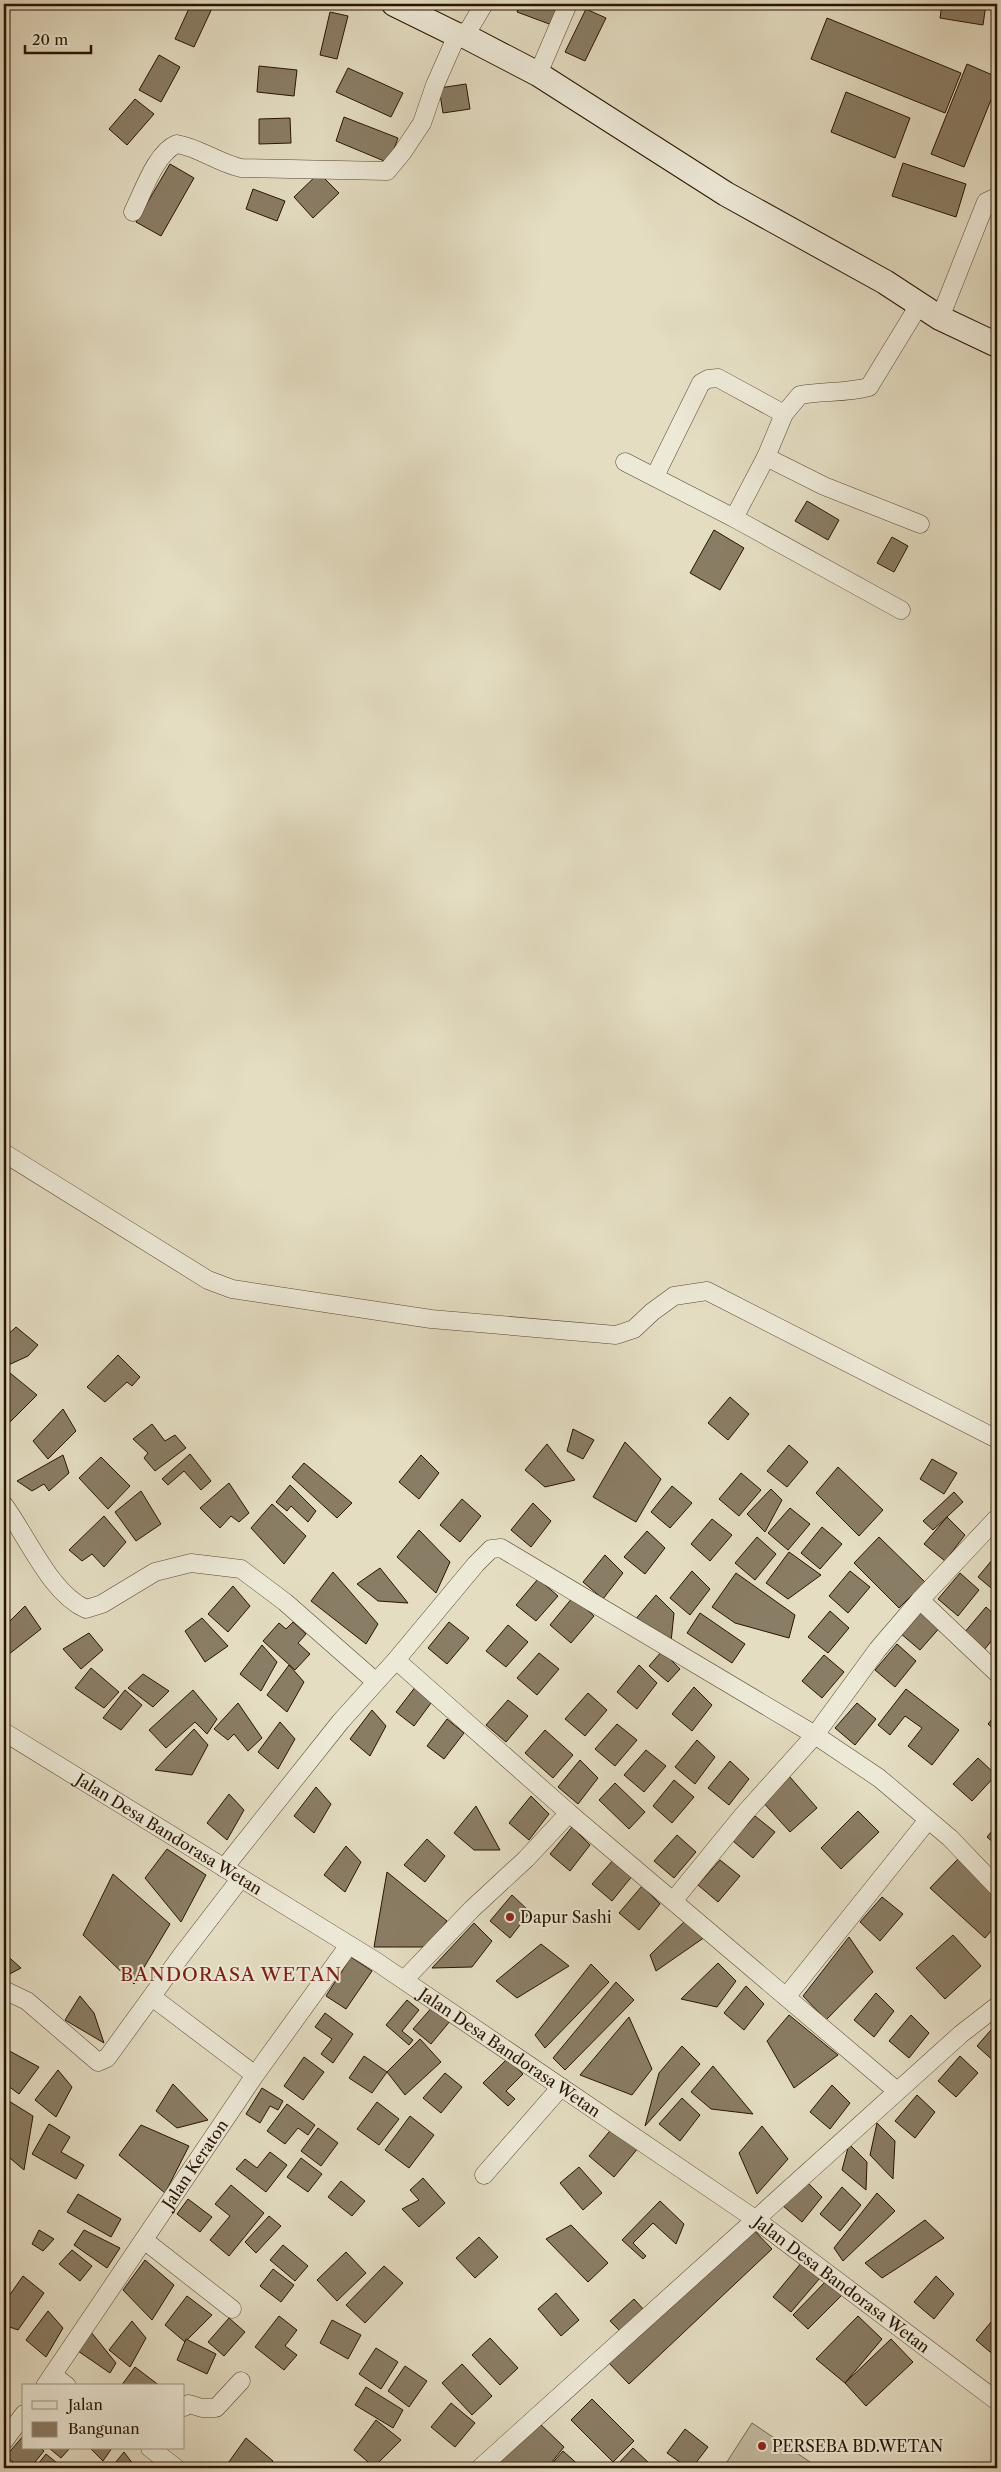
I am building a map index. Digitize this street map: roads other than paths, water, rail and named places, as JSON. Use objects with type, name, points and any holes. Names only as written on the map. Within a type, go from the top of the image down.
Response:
[{"type":"street","points":[[394,4],[538,74],[726,194],[885,282],[940,318],[996,339]]},
{"type":"street","points":[[133,212],[158,162],[166,150],[177,144],[200,150],[220,161],[241,168],[387,171],[402,153],[422,123],[435,86],[461,35],[484,4]]},
{"type":"street","points":[[538,74],[568,4]]},
{"type":"street","points":[[940,318],[986,202],[997,197]]},
{"type":"street","points":[[734,518],[766,457],[784,414],[800,395],[818,392],[850,392],[869,387],[919,305]]},
{"type":"street","points":[[655,476],[701,383],[708,379],[718,378],[784,414]]},
{"type":"street","points":[[766,457],[864,504],[920,524]]},
{"type":"street","points":[[625,462],[734,518],[901,610]]},
{"type":"street","points":[[4,1153],[208,1280],[232,1289],[431,1319],[616,1335],[634,1329],[674,1296],[707,1290],[997,1439]]},
{"type":"street","points":[[4,1505],[53,1580],[76,1605],[86,1609],[102,1604],[155,1572],[191,1563],[241,1569],[285,1602],[376,1682]]},
{"type":"street","points":[[673,1901],[744,1814],[815,1735],[864,1666],[920,1600],[997,1518]]},
{"type":"street","points":[[224,1868],[341,1721],[396,1660],[476,1564],[491,1549],[502,1548],[815,1735],[879,1778],[950,1838],[997,1887]]},
{"type":"street","points":[[920,1600],[997,1673]]},
{"type":"street","points":[[396,1660],[569,1813],[897,2091]]},
{"type":"street","name":"Jalan Desa Bandorasa Wetan","points":[[4,1732],[404,1980],[755,2219],[997,2401]]},
{"type":"street","points":[[404,1980],[472,1909],[526,1859],[569,1813]]},
{"type":"street","points":[[786,1997],[928,1820]]},
{"type":"street","points":[[4,1990],[27,2001],[98,2062],[108,2058],[241,1878]]},
{"type":"street","name":"Jalan Keraton","points":[[49,2380],[255,2075],[349,1945]]},
{"type":"street","points":[[152,1997],[255,2075]]},
{"type":"street","points":[[480,2468],[897,2091],[961,2034],[997,2006]]},
{"type":"street","points":[[484,2175],[561,2087]]},
{"type":"street","points":[[144,2240],[232,2309]]},
{"type":"street","points":[[49,2380],[61,2384]]},
{"type":"street","points":[[185,2406],[189,2404],[202,2408],[216,2408],[240,2381]]},
{"type":"street","points":[[4,2441],[22,2417]]},
{"type":"street","points":[[155,2450],[176,2468]]},
{"type":"place","name":"Dapur Sashi","points":[[510,1917]]},
{"type":"place","name":"PERSEBA BD.WETAN","points":[[762,2446]]},
{"type":"district","name":"BANDORASA WETAN","points":[[231,1974]]}]
